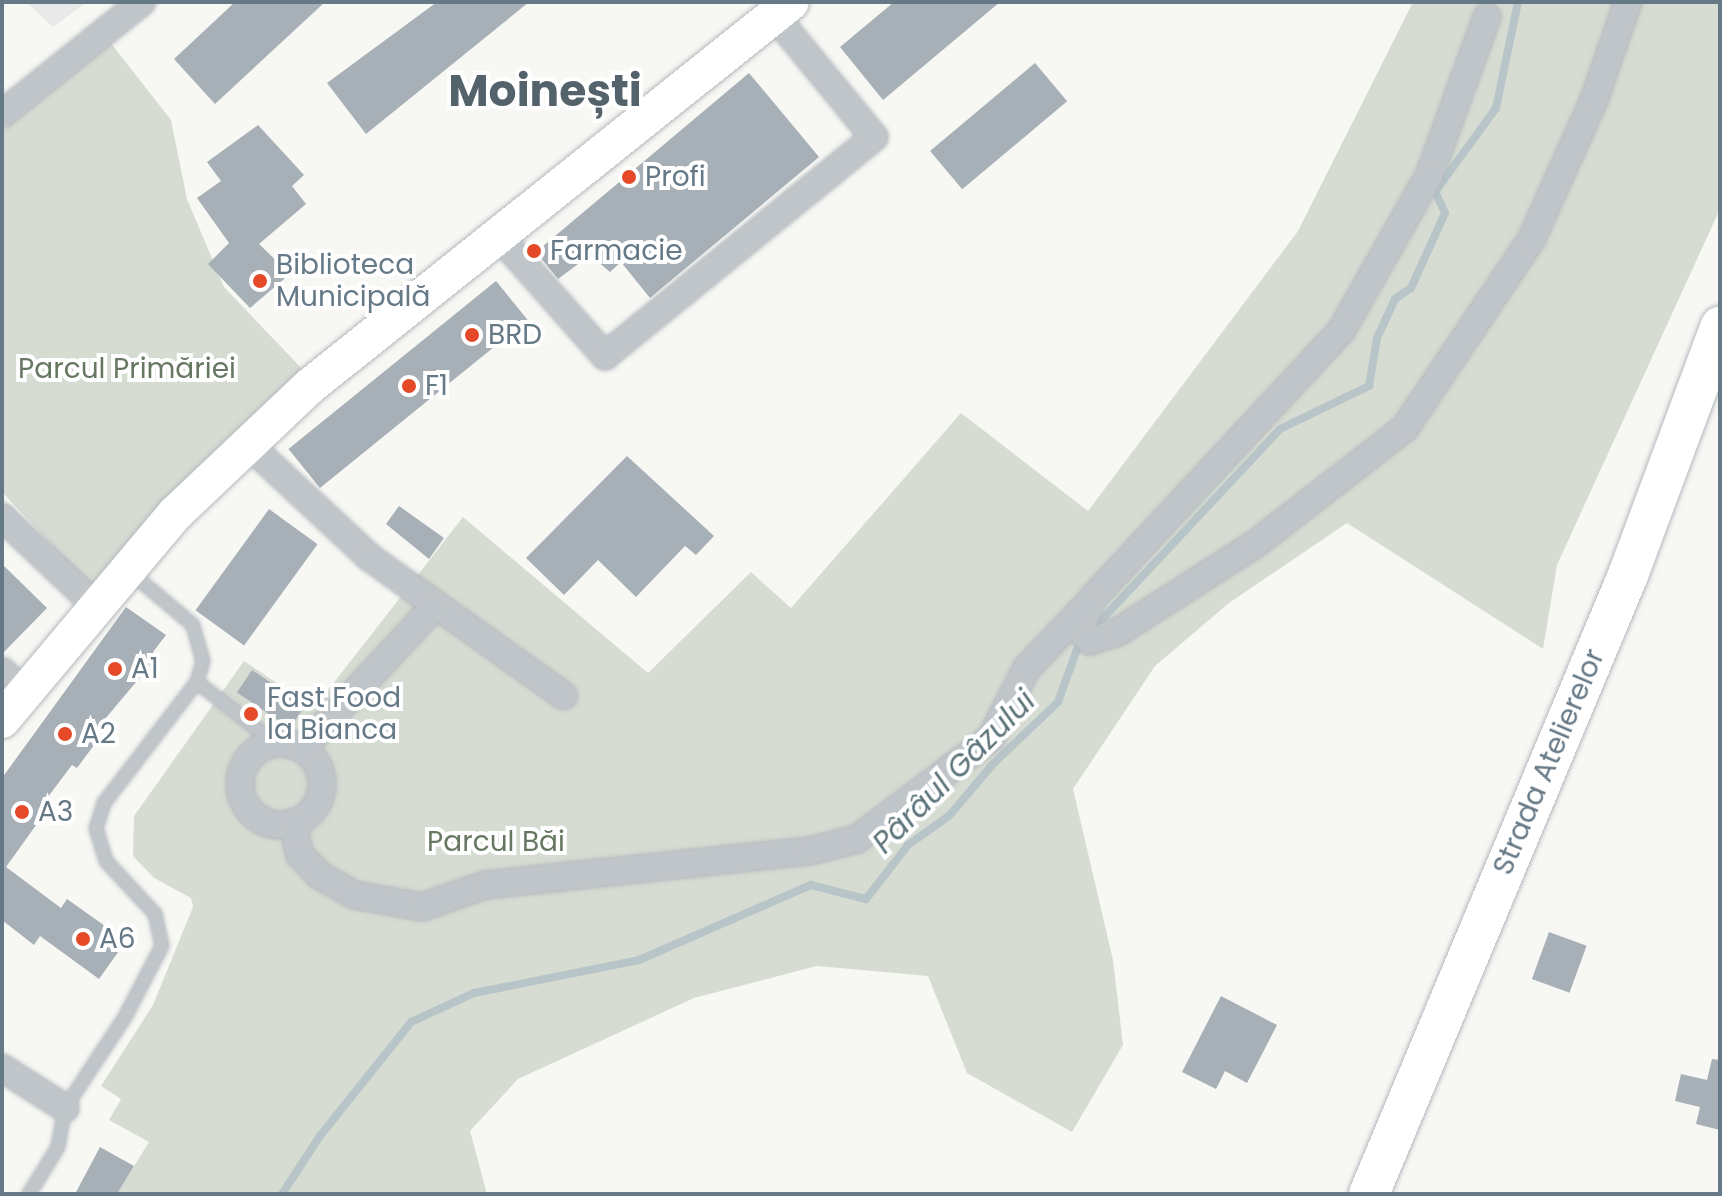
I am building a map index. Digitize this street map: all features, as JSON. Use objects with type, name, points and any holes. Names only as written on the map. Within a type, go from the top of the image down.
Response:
[{"type":"main road","name":"Strada Atelierelor","points":[[1369,1194],[1633,562],[1720,327]]},
{"type":"street","points":[[2,114],[142,2]]},
{"type":"street","points":[[1093,598],[1087,637],[1118,632],[1258,542],[1405,428],[1532,238],[1594,100],[1628,2]]},
{"type":"street","points":[[9,694],[96,606],[176,513],[310,386],[498,235],[783,9],[874,137],[605,356],[498,235]]},
{"type":"street","points":[[293,823],[300,855],[319,875],[354,895],[422,907],[485,885],[810,851],[857,839],[991,738],[1027,668],[1341,331],[1429,176],[1487,17]]},
{"type":"street","points":[[248,444],[318,514],[435,606],[564,696]]},
{"type":"street","points":[[2,517],[96,606]]},
{"type":"street","points":[[302,749],[435,606]]},
{"type":"street","points":[[276,744],[302,749],[312,757],[322,782],[315,808],[293,823],[267,822],[246,806],[241,793],[244,766],[252,756],[276,744]]},
{"type":"street","points":[[2,1068],[65,1108]]},
{"type":"lane","points":[[29,1194],[58,1147],[65,1108],[125,1017],[162,946],[155,914],[106,861],[96,829],[98,815],[197,682],[203,661],[193,625],[128,571]]},
{"type":"lane","points":[[197,682],[276,744]]},
{"type":"shaded area","points":[[26,2],[87,2],[53,27]]},
{"type":"green space","name":"Parcul Băi","points":[[1413,2],[1720,2],[1720,209],[1557,565],[1543,649],[1347,523],[1229,603],[1155,666],[1073,789],[1113,960],[1123,1045],[1072,1132],[967,1073],[928,976],[817,966],[694,998],[518,1079],[470,1131],[487,1194],[117,1194],[149,1142],[109,1120],[121,1099],[101,1086],[153,1005],[193,907],[191,898],[154,878],[133,856],[134,816],[244,661],[314,708],[463,517],[648,673],[751,572],[791,608],[961,413],[1088,511],[1298,231]]},
{"type":"green space","name":"Parcul Primăriei","points":[[110,42],[171,120],[187,199],[224,287],[306,373],[95,591],[2,492],[2,131]]},
{"type":"building","points":[[235,2],[325,2],[215,104],[174,59]]},
{"type":"building","points":[[437,2],[529,2],[366,134],[327,83]]},
{"type":"building","points":[[894,2],[1000,2],[883,100],[840,47]]},
{"type":"building","points":[[1035,63],[1067,101],[962,189],[930,151]]},
{"type":"building","points":[[749,73],[819,157],[650,298],[621,262],[610,272],[590,255],[558,279],[536,252]]},
{"type":"building","points":[[258,125],[304,175],[292,186],[306,204],[259,244],[290,274],[250,308],[208,264],[229,243],[197,198],[221,181],[207,162]]},
{"type":"building","name":"F1","points":[[496,281],[527,320],[320,488],[289,449]]},
{"type":"building","points":[[627,456],[714,536],[696,555],[685,546],[636,597],[598,560],[564,595],[526,558]]},
{"type":"building","points":[[399,506],[444,538],[429,559],[386,524]]},
{"type":"building","points":[[269,509],[318,544],[244,645],[196,610]]},
{"type":"building","points":[[2,564],[47,608],[2,654]]},
{"type":"building","points":[[126,607],[166,635],[153,652],[158,656],[94,732],[100,737],[77,768],[72,765],[38,810],[44,814],[6,867],[61,908],[67,899],[126,941],[99,979],[40,936],[34,945],[2,920],[2,778]]},
{"type":"building","points":[[252,670],[305,706],[290,728],[237,692]]},
{"type":"building","points":[[1549,932],[1587,946],[1569,993],[1532,979]]},
{"type":"building","points":[[1221,996],[1277,1025],[1247,1083],[1225,1071],[1216,1089],[1182,1072]]},
{"type":"building","points":[[1712,1059],[1720,1060],[1720,1130],[1696,1124],[1700,1107],[1675,1101],[1681,1074],[1707,1080]]},
{"type":"building","points":[[100,1147],[134,1166],[117,1194],[75,1194]]},
{"type":"waterway","name":"Pârâul Gâzului","points":[[282,1194],[320,1136],[411,1022],[474,993],[639,960],[811,885],[866,899],[908,845],[949,816],[993,764],[1058,702],[1079,644],[1280,429],[1369,386],[1377,338],[1395,299],[1411,288],[1445,213],[1435,192],[1496,108],[1518,2]]},
{"type":"place","name":"Profi","points":[[629,177]]},
{"type":"place","name":"Farmacie","points":[[534,251]]},
{"type":"place","name":"Biblioteca Municipală","points":[[260,281]]},
{"type":"place","name":"BRD","points":[[472,335]]},
{"type":"place","name":"F1","points":[[409,386]]},
{"type":"place","name":"A1","points":[[115,669]]},
{"type":"place","name":"Fast Food la Bianca","points":[[251,714]]},
{"type":"place","name":"A2","points":[[65,734]]},
{"type":"place","name":"A3","points":[[22,812]]},
{"type":"place","name":"A6","points":[[83,939]]},
{"type":"district","name":"Moinești","points":[[545,91]]}]
